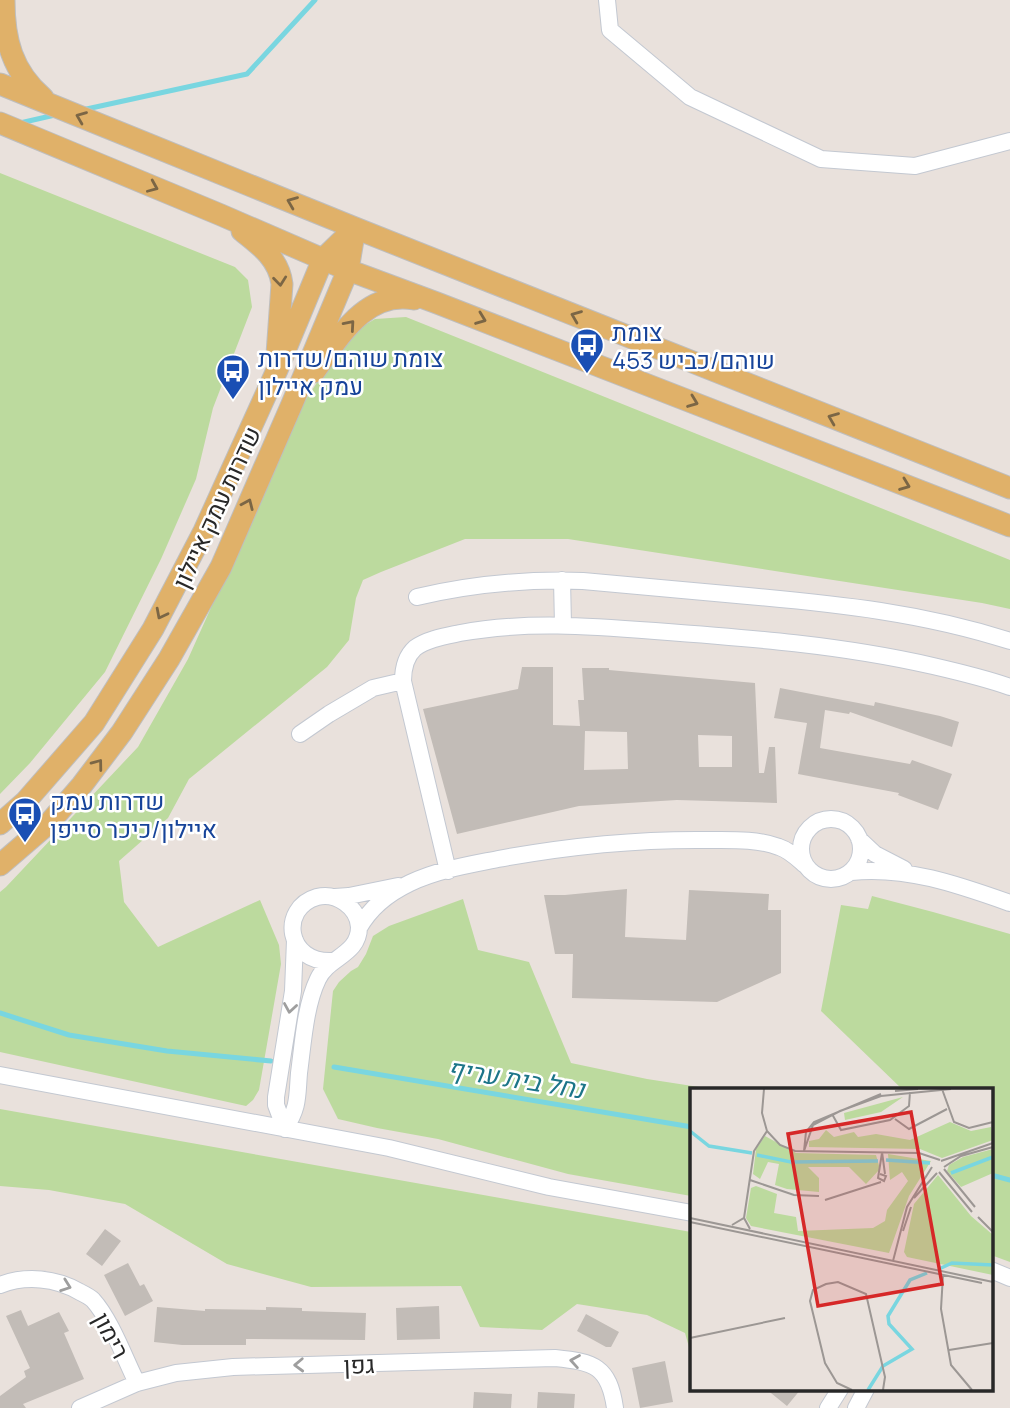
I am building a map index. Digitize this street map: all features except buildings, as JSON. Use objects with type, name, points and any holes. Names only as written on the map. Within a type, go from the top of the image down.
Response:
[{"type":"main road","points":[[4,0],[4,25],[8,45],[24,77],[50,104]]},
{"type":"main road","points":[[0,84],[1010,488]]},
{"type":"main road","points":[[0,123],[348,270],[1010,526]]},
{"type":"main road","points":[[221,215],[256,241],[281,272],[277,370]]},
{"type":"main road","name":"שדרות עמק איילון","points":[[0,824],[26,802],[94,723],[153,629],[204,531],[277,370],[323,259],[355,228]]},
{"type":"main road","name":"שדרות עמק איילון","points":[[0,865],[50,822],[122,732],[169,659],[221,567],[348,270],[355,228]]},
{"type":"main road","points":[[294,399],[348,326],[372,305],[407,297],[437,303]]},
{"type":"street","points":[[0,8],[4,0]]},
{"type":"street","points":[[607,0],[610,30],[690,97],[821,159],[915,166],[1010,141]]},
{"type":"street","points":[[562,580],[563,625]]},
{"type":"street","points":[[417,597],[510,582],[562,580],[879,610],[1010,641]]},
{"type":"street","points":[[448,870],[403,681],[405,663],[410,654],[417,647],[446,636],[517,625],[563,625],[751,638],[862,652],[964,673],[1010,687]]},
{"type":"street","points":[[300,734],[373,688],[403,681]]},
{"type":"street","points":[[756,842],[786,838],[822,821],[839,821],[852,829],[875,854],[912,874]]},
{"type":"street","points":[[806,865],[801,848],[803,839],[811,828]]},
{"type":"street","points":[[285,1129],[295,1113],[309,1004],[318,978],[333,961],[352,949],[365,916],[392,893],[411,883],[448,870],[541,851],[608,843],[690,839],[756,842],[779,847],[816,875],[828,879],[838,878],[855,868],[860,859],[859,839]]},
{"type":"street","points":[[850,872],[882,870],[912,874],[1010,902]]},
{"type":"street","points":[[285,1129],[276,1105],[276,1097],[293,990],[295,917],[307,902],[316,897],[349,896],[411,883]]},
{"type":"street","points":[[335,897],[349,905],[359,928]]},
{"type":"street","points":[[295,940],[309,957],[333,961]]},
{"type":"street","points":[[0,1075],[389,1147],[550,1187],[690,1213]]},
{"type":"street","points":[[992,1270],[1010,1278]]},
{"type":"street","name":"רימון","points":[[0,1285],[11,1281],[40,1279],[69,1286],[92,1299],[108,1324],[137,1383]]},
{"type":"street","name":"גפן","points":[[80,1408],[137,1383],[176,1373],[233,1367],[555,1358],[584,1361],[603,1373],[612,1392],[615,1408]]},
{"type":"street","points":[[828,1408],[839,1390]]},
{"type":"street","points":[[856,1408],[865,1390]]},
{"type":"green space","points":[[0,173],[235,267],[248,280],[252,307],[213,408],[196,479],[161,559],[105,672],[30,763],[0,794]]},
{"type":"green space","points":[[406,317],[1010,560],[1010,609],[568,539],[465,539],[381,572],[363,580],[356,598],[349,640],[327,667],[189,779],[168,818],[119,861],[124,902],[158,947],[260,900],[279,945],[281,964],[259,1090],[253,1100],[246,1106],[0,1052],[0,892],[138,747],[188,659],[301,407],[342,344],[358,329],[375,319]]},
{"type":"green space","points":[[872,896],[1010,934],[1010,1262],[992,1255],[992,1088],[901,1088],[821,1011],[841,905],[868,909]]},
{"type":"green space","points":[[463,899],[478,950],[529,962],[571,1063],[706,1088],[690,1088],[690,1196],[568,1174],[438,1139],[338,1119],[323,1089],[333,991],[339,982],[358,967],[373,936],[389,926]]},
{"type":"green space","points":[[0,1109],[690,1232],[690,1350],[685,1333],[647,1315],[577,1304],[542,1330],[480,1327],[461,1286],[311,1287],[227,1264],[125,1204],[49,1190],[0,1186]]},
{"type":"waterway","points":[[82,110],[247,74],[315,0]]},
{"type":"waterway","points":[[20,123],[55,115]]},
{"type":"waterway","name":"נחל בית עריף","points":[[0,1013],[69,1035],[167,1051],[271,1061]]},
{"type":"waterway","name":"נחל בית עריף","points":[[334,1067],[690,1127]]},
{"type":"waterway","name":"נחל בית עריף","points":[[992,1175],[1010,1180]]},
{"type":"place","name":"צומת שוהם/כביש 453","points":[[587,375]]},
{"type":"place","name":"צומת שוהם/שדרות עמק איילון","points":[[233,401]]},
{"type":"place","name":"שדרות עמק איילון/כיכר סייפן","points":[[25,844]]}]
